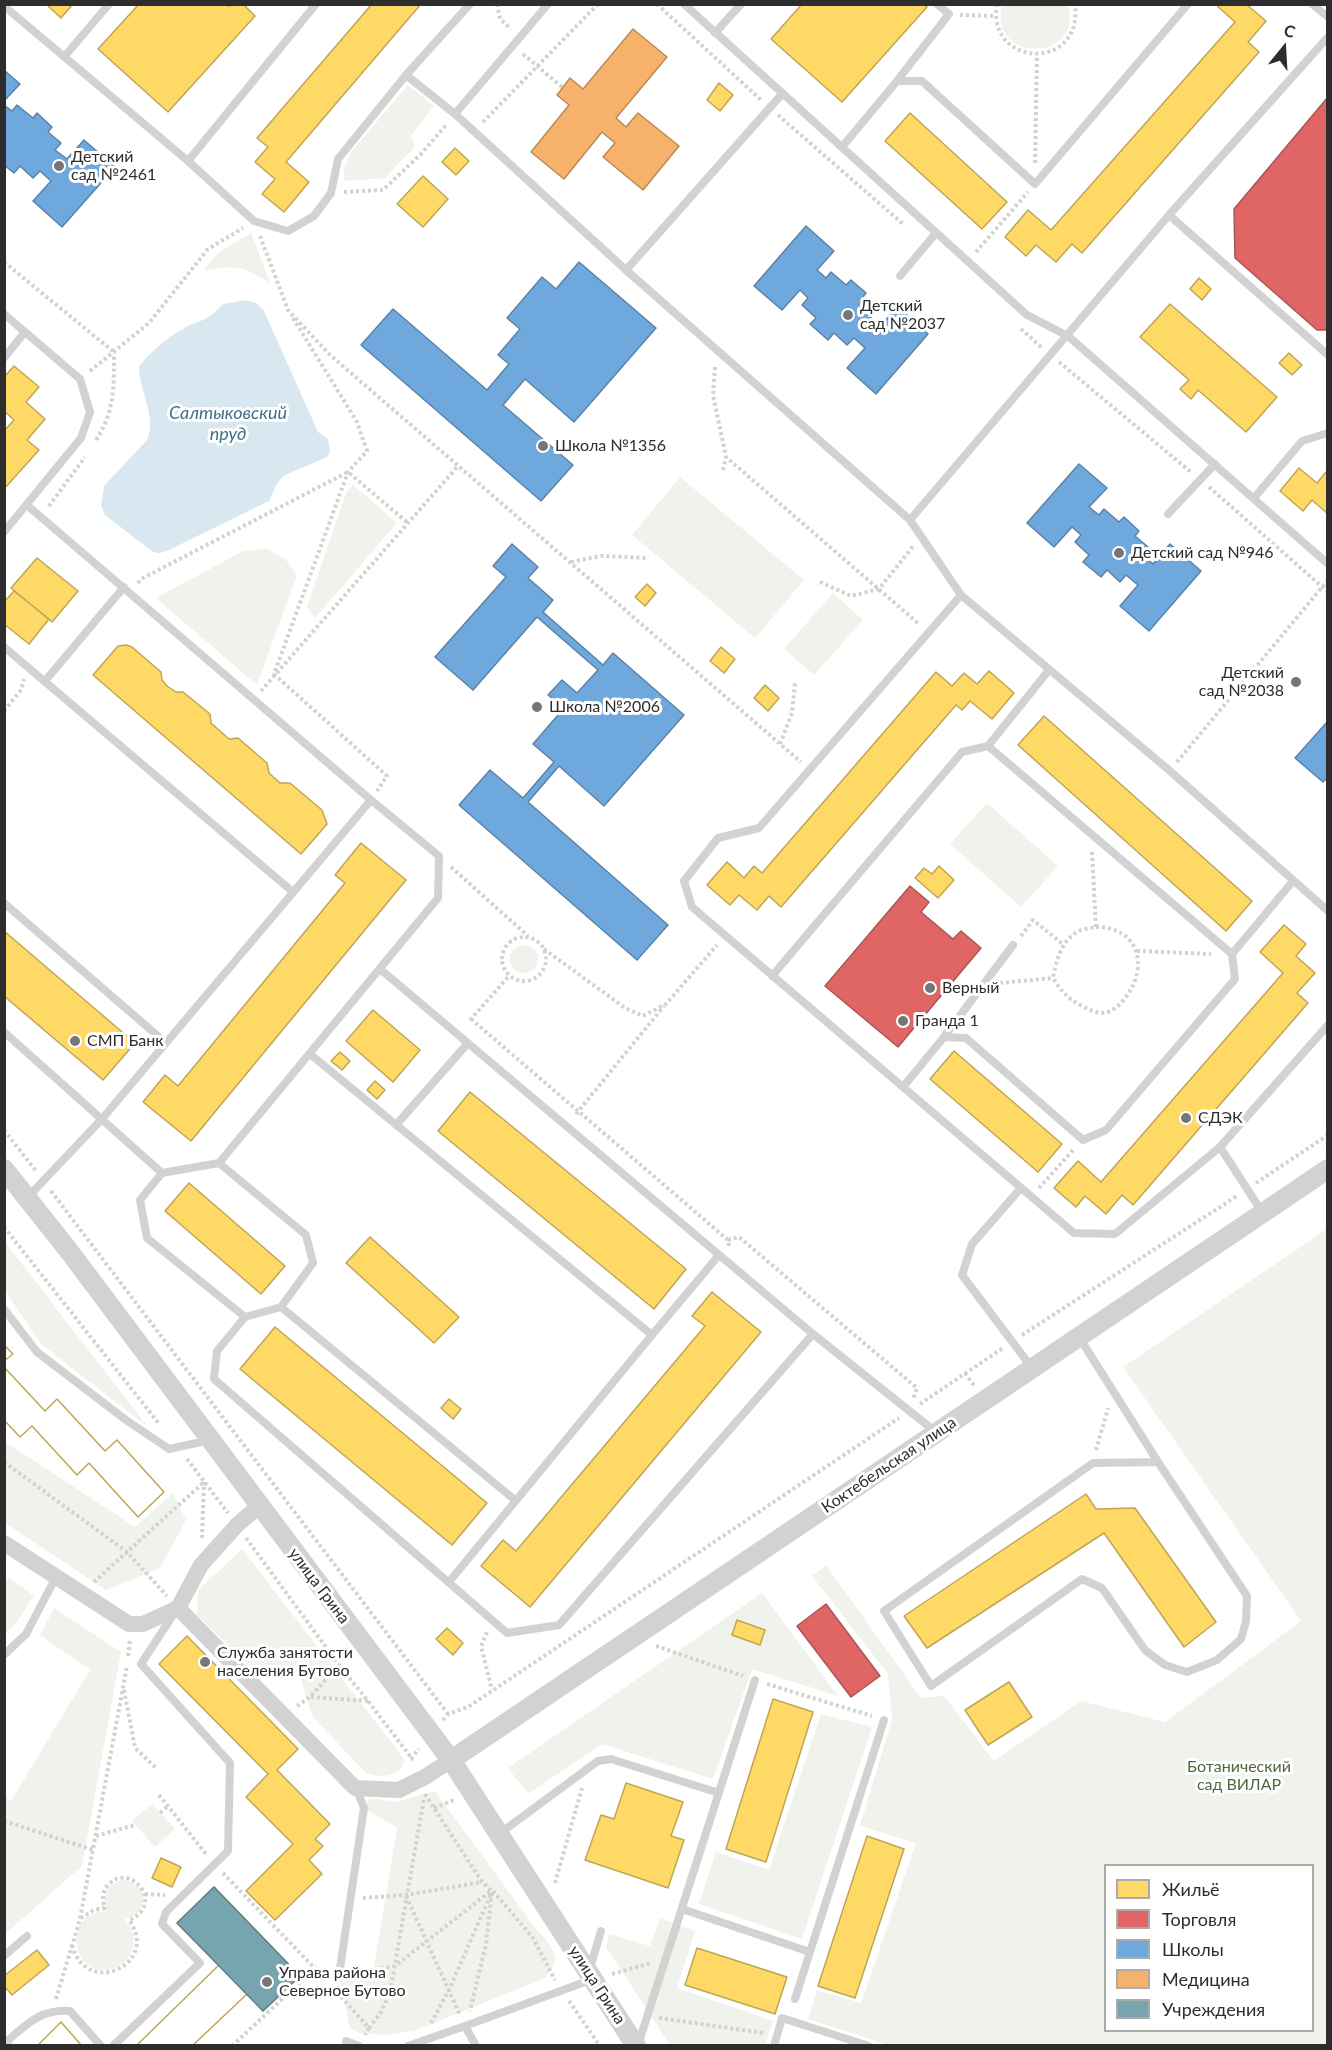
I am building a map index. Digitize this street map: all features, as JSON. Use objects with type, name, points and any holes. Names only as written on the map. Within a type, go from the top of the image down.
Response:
[{"type":"street","name":"Коктебельская улица","points":[[451,1761],[1328,1168]]},
{"type":"street","name":"улица Грина","points":[[4,1169],[69,1251],[451,1761],[637,2046]]},
{"type":"street","points":[[4,1543],[129,1624],[143,1624],[178,1608],[201,1565],[237,1525],[259,1506]]},
{"type":"street","points":[[178,1608],[356,1788],[399,1790],[451,1761]]},
{"type":"lane","points":[[64,57],[109,4]]},
{"type":"lane","points":[[188,161],[316,4]]},
{"type":"lane","points":[[4,6],[188,161],[254,221],[288,231],[314,216],[331,193],[338,159],[406,75],[470,4]]},
{"type":"lane","points":[[455,114],[548,4]]},
{"type":"lane","points":[[684,4],[1027,315],[1068,336],[1328,564]]},
{"type":"lane","points":[[716,33],[741,4]]},
{"type":"lane","points":[[842,147],[949,14],[937,4]]},
{"type":"lane","points":[[897,81],[922,81],[1035,184],[1188,4]]},
{"type":"lane","points":[[1312,4],[1328,17]]},
{"type":"lane","points":[[910,520],[1169,215],[1328,37]]},
{"type":"lane","points":[[406,75],[455,114],[626,270],[910,520],[961,595],[1170,771],[1328,912]]},
{"type":"lane","points":[[626,270],[782,94]]},
{"type":"lane","points":[[1169,215],[1328,355]]},
{"type":"lane","points":[[900,276],[936,233]]},
{"type":"lane","points":[[4,315],[80,379],[90,412],[81,438],[28,506],[4,532]]},
{"type":"lane","points":[[4,358],[25,332]]},
{"type":"lane","points":[[1254,498],[1302,441],[1328,433]]},
{"type":"lane","points":[[1168,514],[1215,464]]},
{"type":"lane","points":[[28,506],[439,856],[438,898],[219,1163],[162,1173],[140,1200],[147,1238],[245,1317]]},
{"type":"lane","points":[[45,681],[127,590]]},
{"type":"lane","points":[[961,595],[759,828],[718,838],[684,881],[692,907],[1074,1233],[1115,1234],[1220,1147],[1328,1025]]},
{"type":"lane","points":[[4,647],[293,892]]},
{"type":"lane","points":[[772,976],[962,752],[988,746],[1050,670]]},
{"type":"lane","points":[[944,1037],[966,1038],[1083,1140],[1106,1130],[1235,979],[1232,954],[988,746]]},
{"type":"lane","points":[[27,1198],[101,1120],[371,800]]},
{"type":"lane","points":[[1232,954],[1293,881]]},
{"type":"lane","points":[[4,903],[166,1043]]},
{"type":"lane","points":[[903,1087],[1013,945]]},
{"type":"lane","points":[[380,969],[813,1334],[937,1432]]},
{"type":"lane","points":[[4,1032],[162,1173]]},
{"type":"lane","points":[[396,1125],[468,1043]]},
{"type":"lane","points":[[310,1054],[652,1335]]},
{"type":"lane","points":[[1220,1147],[1263,1213]]},
{"type":"lane","points":[[219,1163],[306,1235],[313,1263],[281,1307],[245,1317],[217,1351],[214,1379],[507,1633],[559,1625],[813,1334]]},
{"type":"lane","points":[[1021,1188],[972,1244],[962,1275],[1032,1368]]},
{"type":"lane","points":[[449,1582],[719,1255]]},
{"type":"lane","points":[[281,1307],[515,1500]]},
{"type":"lane","points":[[4,1309],[37,1352],[126,1420],[169,1449],[210,1440]]},
{"type":"lane","points":[[1079,1337],[1247,1596],[1246,1621],[1241,1639],[1217,1660],[1187,1672],[1165,1665],[1145,1650],[1102,1588],[1082,1579],[931,1686],[884,1611],[1093,1463],[1158,1462]]},
{"type":"lane","points":[[4,1655],[26,1634],[56,1577]]},
{"type":"lane","points":[[113,2046],[200,1963],[162,1924],[166,1912],[228,1851],[230,1763],[141,1664],[178,1608]]},
{"type":"lane","points":[[637,2046],[755,1680]]},
{"type":"lane","points":[[795,1999],[884,1720]]},
{"type":"lane","points":[[499,1834],[598,1761],[611,1759],[719,1793]]},
{"type":"lane","points":[[339,1975],[364,1808],[356,1788]]},
{"type":"lane","points":[[682,1908],[810,1952]]},
{"type":"lane","points":[[408,2046],[562,1990],[591,1975],[601,1931]]},
{"type":"lane","points":[[4,1956],[27,1936]]},
{"type":"lane","points":[[7,2041],[29,2022],[53,2010],[70,2011],[101,2046]]},
{"type":"lane","points":[[774,2046],[782,2018],[869,2046]]},
{"type":"lane","points":[[465,2026],[476,2046]]},
{"type":"lane","points":[[346,2042],[359,2045]]},
{"type":"path","points":[[498,4],[500,19],[520,37]]},
{"type":"path","points":[[474,132],[598,4]]},
{"type":"path","points":[[997,4],[995,16],[999,31],[1008,44],[1021,52],[1036,55],[1052,52],[1064,44],[1073,31],[1077,16],[1075,4]]},
{"type":"path","points":[[949,14],[995,16]]},
{"type":"path","points":[[513,45],[562,88]]},
{"type":"path","points":[[968,262],[1035,184],[1036,55]]},
{"type":"path","points":[[331,193],[383,190],[421,154],[455,114]]},
{"type":"path","points":[[80,379],[149,323],[208,249],[254,221],[288,310],[357,422],[367,451],[348,472],[141,579],[127,590]]},
{"type":"path","points":[[4,262],[114,352]]},
{"type":"path","points":[[288,310],[330,355],[809,770]]},
{"type":"path","points":[[714,374],[713,395],[726,457],[723,470]]},
{"type":"path","points":[[726,457],[928,632]]},
{"type":"path","points":[[254,700],[274,674],[458,466]]},
{"type":"path","points":[[348,472],[408,523]]},
{"type":"path","points":[[274,674],[348,472]]},
{"type":"path","points":[[820,582],[851,596],[879,589],[921,536]]},
{"type":"path","points":[[570,562],[601,556],[648,558]]},
{"type":"path","points":[[1170,771],[1328,580]]},
{"type":"path","points":[[4,711],[21,690],[28,666]]},
{"type":"path","points":[[274,674],[387,776],[371,800]]},
{"type":"path","points":[[780,744],[792,713],[795,683]]},
{"type":"path","points":[[1091,834],[1096,927]]},
{"type":"path","points":[[439,856],[529,937],[625,1008],[643,1016],[666,1004]]},
{"type":"path","points":[[1013,945],[1033,920],[1064,945]]},
{"type":"path","points":[[1096,927],[1109,927],[1125,935],[1137,951],[1139,969],[1132,988],[1122,1004],[1107,1012],[1094,1012],[1071,1000],[1060,990],[1053,978],[1056,963],[1064,945],[1077,932],[1096,927]]},
{"type":"path","points":[[566,1126],[725,936]]},
{"type":"path","points":[[529,937],[514,938],[504,948],[502,963],[509,976],[524,981],[538,976],[546,964],[544,949]]},
{"type":"path","points":[[1137,951],[1232,954]]},
{"type":"path","points":[[458,1035],[509,976]]},
{"type":"path","points":[[984,984],[1053,978]]},
{"type":"path","points":[[471,1019],[728,1240],[732,1266]]},
{"type":"path","points":[[4,1130],[448,1714],[468,1707],[1012,1341],[1328,1135]]},
{"type":"path","points":[[1031,1197],[1083,1140]]},
{"type":"path","points":[[4,1227],[237,1525],[339,1665],[425,1777],[425,1795],[390,1993],[380,2014],[359,2045]]},
{"type":"path","points":[[728,1240],[739,1237],[917,1388],[909,1410]]},
{"type":"path","points":[[1093,1463],[1113,1390]]},
{"type":"path","points":[[4,1462],[127,1552],[151,1579]]},
{"type":"path","points":[[81,1594],[204,1482]]},
{"type":"path","points":[[201,1565],[204,1482]]},
{"type":"path","points":[[53,2010],[80,1919],[130,1646],[129,1624]]},
{"type":"path","points":[[487,1631],[481,1646],[492,1690]]},
{"type":"path","points":[[656,1646],[884,1720]]},
{"type":"path","points":[[283,1716],[310,1697],[339,1665]]},
{"type":"path","points":[[123,1686],[135,1748],[156,1768]]},
{"type":"path","points":[[310,1697],[368,1701]]},
{"type":"path","points":[[555,1882],[588,1768]]},
{"type":"path","points":[[159,1795],[215,1865],[315,1968],[369,2028]]},
{"type":"path","points":[[425,1795],[482,1882],[533,1938],[562,1990],[600,2046]]},
{"type":"path","points":[[160,1813],[168,1806]]},
{"type":"path","points":[[4,1821],[93,1850]]},
{"type":"path","points":[[96,1836],[135,1825]]},
{"type":"path","points":[[72,1944],[81,1963],[93,1971],[108,1973],[127,1964],[137,1945],[135,1930],[129,1920],[139,1914],[144,1907],[143,1890],[131,1879],[114,1880],[103,1893],[105,1908],[94,1910],[80,1919]]},
{"type":"path","points":[[350,1899],[406,1895],[482,1882]]},
{"type":"path","points":[[315,1968],[339,1975],[395,1966],[492,1891]]},
{"type":"path","points":[[422,2041],[449,1990],[492,1891]]},
{"type":"path","points":[[465,2026],[486,1944],[492,1891]]},
{"type":"path","points":[[406,1895],[465,2026]]},
{"type":"path","points":[[591,1975],[666,1959]]},
{"type":"path","points":[[232,2046],[315,1968]]},
{"type":"path","points":[[648,2016],[777,2035]]},
{"type":"green space","points":[[1002,4],[1068,5],[1069,24],[1062,38],[1050,46],[1035,49],[1021,46],[1008,38],[1001,24]]},
{"type":"green space","points":[[408,85],[434,106],[411,135],[415,147],[385,178],[344,181],[344,169],[351,152]]},
{"type":"green space","points":[[251,233],[270,283],[245,269],[232,267],[203,271],[219,252]]},
{"type":"green space","points":[[680,477],[804,580],[755,638],[632,535]]},
{"type":"green space","points":[[353,485],[397,523],[315,618],[307,607],[346,493]]},
{"type":"green space","points":[[268,549],[286,560],[297,575],[257,685],[156,598],[243,551]]},
{"type":"green space","points":[[833,593],[863,620],[814,675],[784,649]]},
{"type":"green space","points":[[987,803],[1058,866],[1021,907],[950,844]]},
{"type":"green space","points":[[524,945],[534,949],[538,959],[534,969],[524,973],[514,969],[510,959],[514,949]]},
{"type":"green space","name":"Ботанический сад ВИЛАР","points":[[1327,1229],[1327,2045],[891,2046],[808,2019],[817,1990],[861,2003],[916,1843],[860,1826],[892,1719],[888,1674],[812,1576],[826,1565],[921,1698],[944,1696],[994,1761],[1081,1701],[1165,1722],[1301,1621],[1123,1367]]},
{"type":"green space","points":[[5,1242],[148,1427],[41,1344],[5,1291]]},
{"type":"green space","points":[[4,1441],[135,1527],[173,1493],[186,1520],[160,1568],[106,1590],[5,1523]]},
{"type":"green space","points":[[242,1549],[405,1760],[399,1770],[383,1776],[366,1773],[312,1716],[300,1676],[250,1666],[197,1615],[198,1590]]},
{"type":"green space","points":[[9,1577],[34,1596],[16,1623],[5,1634],[5,1582]]},
{"type":"green space","points":[[762,1593],[838,1696],[752,1669],[713,1779],[602,1744],[528,1794],[508,1768]]},
{"type":"green space","points":[[54,1608],[121,1652],[82,1866],[5,1934],[5,1797],[11,1801],[90,1670],[40,1635]]},
{"type":"green space","points":[[821,1714],[872,1727],[802,1939],[699,1904],[716,1852],[769,1870]]},
{"type":"green space","points":[[435,1791],[536,1929],[546,1939],[556,1957],[552,1969],[543,1979],[414,2031],[383,2035],[360,2033],[350,2028],[339,1975],[372,1978],[397,1828],[364,1808],[370,1798],[396,1802]]},
{"type":"green space","points":[[152,1804],[175,1829],[155,1847],[132,1821]]},
{"type":"green space","points":[[123,1880],[132,1882],[138,1887],[143,1898],[139,1911],[125,1919],[133,1935],[133,1949],[122,1964],[100,1970],[89,1965],[81,1956],[77,1945],[77,1933],[82,1922],[92,1914],[108,1911],[105,1901],[106,1891],[112,1884]]},
{"type":"green space","points":[[660,1918],[695,1931],[677,1988],[773,2021],[765,2045],[670,2045],[606,1947],[609,1934],[650,1946]]},
{"type":"water","name":"Салтыковский пруд","points":[[245,300],[256,303],[264,311],[318,432],[328,439],[330,451],[327,457],[283,476],[269,501],[169,550],[160,553],[153,552],[105,515],[101,505],[104,486],[147,440],[150,431],[149,413],[139,366],[159,346],[177,333],[208,317],[223,304]]},
{"type":"building: Жильё","points":[[46,4],[73,4],[61,18]]},
{"type":"building: Жильё","points":[[139,4],[226,4],[228,6],[243,4],[255,16],[168,112],[98,49]]},
{"type":"building: Жильё","points":[[372,4],[421,4],[286,162],[309,182],[284,212],[262,194],[275,179],[255,162],[268,147],[257,138]]},
{"type":"building: Жильё","points":[[802,4],[924,4],[927,7],[842,102],[771,39]]},
{"type":"building: Жильё","points":[[1215,4],[1246,4],[1266,21],[1248,42],[1259,52],[1082,253],[1072,244],[1056,262],[1036,245],[1026,256],[1005,237],[1028,210],[1051,230],[1235,22]]},
{"type":"building: Жильё","points":[[719,83],[733,95],[720,111],[707,100]]},
{"type":"building: Жильё","points":[[910,113],[1007,202],[982,229],[885,141]]},
{"type":"building: Жильё","points":[[455,148],[469,161],[456,175],[442,162]]},
{"type":"building: Жильё","points":[[423,176],[448,199],[423,227],[397,204]]},
{"type":"building: Жильё","points":[[1199,278],[1211,289],[1202,300],[1190,289]]},
{"type":"building: Жильё","points":[[1170,304],[1277,397],[1246,432],[1198,390],[1191,399],[1180,389],[1189,380],[1140,337]]},
{"type":"building: Жильё","points":[[1289,353],[1302,365],[1292,375],[1279,363]]},
{"type":"building: Жильё","points":[[14,366],[39,387],[26,402],[45,419],[27,440],[39,450],[4,489],[4,431],[14,420],[4,411],[4,377]]},
{"type":"building: Жильё","points":[[1299,468],[1317,483],[1326,472],[1328,473],[1328,514],[1312,500],[1303,511],[1280,491]]},
{"type":"building: Жильё","points":[[37,558],[78,591],[52,622],[11,588]]},
{"type":"building: Жильё","points":[[647,584],[656,593],[645,606],[635,597]]},
{"type":"building: Жильё","points":[[14,591],[49,619],[29,644],[4,624],[4,602]]},
{"type":"building: Жильё","points":[[118,646],[132,647],[161,672],[162,680],[167,686],[176,692],[183,692],[210,714],[211,723],[229,739],[238,738],[267,763],[269,773],[280,783],[290,783],[322,810],[327,824],[301,854],[93,675]]},
{"type":"building: Жильё","points":[[721,647],[735,659],[724,673],[710,661]]},
{"type":"building: Жильё","points":[[989,671],[1014,693],[992,719],[970,701],[962,710],[956,705],[781,907],[769,896],[757,910],[739,895],[730,905],[707,885],[727,862],[744,878],[754,866],[762,873],[936,672],[952,686],[964,673],[977,684]]},
{"type":"building: Жильё","points":[[765,685],[779,698],[768,711],[754,698]]},
{"type":"building: Жильё","points":[[1044,716],[1252,901],[1226,931],[1018,745]]},
{"type":"building: Жильё","points":[[361,843],[406,880],[191,1141],[143,1102],[165,1075],[178,1086],[345,883],[335,875]]},
{"type":"building: Жильё","points":[[939,866],[954,880],[938,898],[915,878],[924,868],[932,874]]},
{"type":"building: Жильё","points":[[1284,925],[1306,944],[1296,956],[1315,973],[1297,993],[1308,1003],[1133,1205],[1122,1195],[1106,1214],[1085,1196],[1076,1207],[1054,1188],[1078,1161],[1101,1182],[1283,973],[1260,952]]},
{"type":"building: Жильё","points":[[4,931],[135,1043],[103,1080],[4,996]]},
{"type":"building: Жильё","points":[[373,1010],[420,1050],[393,1082],[346,1041]]},
{"type":"building: Жильё","points":[[954,1051],[1062,1144],[1038,1172],[930,1079]]},
{"type":"building: Жильё","points":[[340,1052],[350,1061],[342,1070],[331,1061]]},
{"type":"building: Жильё","points":[[375,1081],[385,1090],[377,1099],[367,1090]]},
{"type":"building: Жильё","points":[[470,1092],[686,1269],[654,1309],[438,1131]]},
{"type":"building: Жильё","points":[[189,1183],[285,1266],[261,1294],[165,1211]]},
{"type":"building: Жильё","points":[[370,1237],[459,1317],[434,1343],[346,1263]]},
{"type":"building: Жильё","points":[[712,1292],[761,1332],[530,1607],[481,1566],[503,1540],[516,1551],[705,1326],[692,1316]]},
{"type":"building: Жильё","points":[[275,1327],[487,1503],[452,1545],[240,1369]]},
{"type":"building: Жильё","points":[[4,1345],[13,1354],[4,1361]]},
{"type":"building: Жильё","points":[[4,1345],[13,1354],[4,1361]]},
{"type":"building: Жильё","points":[[4,1367],[45,1411],[57,1399],[105,1451],[117,1440],[164,1492],[138,1517],[89,1463],[77,1475],[32,1426],[20,1437],[4,1420]]},
{"type":"building: Жильё","points":[[4,1367],[45,1411],[57,1399],[105,1451],[117,1440],[164,1492],[138,1517],[89,1463],[77,1475],[32,1426],[20,1437],[4,1420]]},
{"type":"building: Жильё","points":[[449,1399],[461,1409],[453,1419],[441,1408]]},
{"type":"building: Жильё","points":[[1086,1494],[1096,1509],[1135,1508],[1216,1622],[1184,1647],[1104,1533],[927,1648],[904,1616]]},
{"type":"building: Жильё","points":[[737,1620],[765,1630],[760,1645],[732,1635]]},
{"type":"building: Жильё","points":[[447,1628],[463,1643],[453,1655],[436,1639]]},
{"type":"building: Жильё","points":[[187,1636],[298,1749],[277,1770],[330,1824],[315,1839],[323,1846],[309,1860],[322,1874],[275,1920],[246,1891],[293,1844],[246,1797],[268,1774],[159,1664]]},
{"type":"building: Жильё","points":[[1009,1682],[1032,1717],[988,1745],[965,1710]]},
{"type":"building: Жильё","points":[[773,1699],[813,1712],[766,1862],[726,1849]]},
{"type":"building: Жильё","points":[[626,1783],[683,1802],[671,1836],[684,1840],[668,1888],[585,1860],[601,1815],[614,1819]]},
{"type":"building: Жильё","points":[[867,1836],[904,1849],[855,1998],[818,1986]]},
{"type":"building: Жильё","points":[[161,1858],[181,1867],[172,1887],[152,1878]]},
{"type":"building: Жильё","points":[[214,1887],[300,1976],[263,2011],[247,1994],[192,2046],[136,2046],[219,1965],[177,1923]]},
{"type":"building: Жильё","points":[[697,1948],[787,1977],[775,2014],[685,1985]]},
{"type":"building: Жильё","points":[[37,1950],[49,1965],[12,1995],[4,1986],[4,1976]]},
{"type":"building: Жильё","points":[[219,1965],[247,1994],[192,2046],[136,2046]]},
{"type":"building: Жильё","points":[[61,2022],[82,2046],[37,2046]]},
{"type":"building: Жильё","points":[[61,2022],[82,2046],[37,2046]]},
{"type":"building: Торговля","points":[[1328,97],[1328,330],[1317,330],[1235,258],[1234,209]]},
{"type":"building: Торговля","points":[[910,886],[929,902],[921,912],[953,939],[961,931],[981,948],[898,1047],[825,986]]},
{"type":"building: Торговля","points":[[826,1604],[880,1676],[851,1697],[797,1626]]},
{"type":"building: Школы","points":[[4,70],[20,84],[4,101]]},
{"type":"building: Школы","name":"Детский сад №2461","points":[[4,105],[12,111],[17,105],[33,118],[37,113],[52,127],[48,132],[61,143],[55,150],[67,159],[84,140],[115,167],[62,227],[33,201],[51,181],[40,171],[33,178],[20,166],[14,173],[4,165]]},
{"type":"building: Школы","points":[[806,226],[834,251],[817,270],[826,278],[831,272],[846,285],[851,280],[866,293],[862,298],[875,310],[869,316],[880,326],[898,307],[928,334],[876,394],[847,368],[865,348],[854,338],[847,345],[834,333],[828,340],[810,324],[816,318],[802,305],[808,298],[800,290],[782,310],[754,286]]},
{"type":"building: Школы","points":[[579,262],[656,328],[574,422],[525,379],[503,405],[573,465],[541,501],[361,345],[393,309],[487,390],[509,364],[498,355],[520,329],[507,318],[542,277],[556,289]]},
{"type":"building: Школы","points":[[1079,464],[1107,488],[1089,507],[1099,515],[1104,509],[1119,522],[1124,517],[1139,531],[1135,536],[1148,547],[1142,554],[1153,564],[1170,544],[1201,571],[1149,631],[1120,606],[1138,585],[1126,575],[1120,582],[1107,570],[1101,577],[1083,562],[1089,555],[1075,542],[1081,535],[1072,527],[1054,547],[1027,523]]},
{"type":"building: Школы","points":[[512,544],[538,567],[528,578],[553,600],[543,612],[603,665],[613,653],[684,715],[604,806],[559,766],[528,802],[668,925],[637,960],[459,805],[490,770],[523,798],[554,762],[533,744],[564,708],[548,695],[562,680],[577,693],[598,670],[537,617],[473,690],[435,657],[506,577],[493,566]]},
{"type":"building: Школы","points":[[1328,721],[1328,777],[1323,782],[1295,758]]},
{"type":"building: Медицина","points":[[633,29],[667,57],[616,118],[626,127],[638,113],[679,146],[643,190],[603,157],[615,143],[602,132],[564,179],[531,152],[569,105],[557,95],[570,78],[583,89]]},
{"type":"building: Учреждения","points":[[214,1887],[300,1976],[263,2011],[177,1923]]},
{"type":"place","name":"Детский сад №2461","points":[[59,166]]},
{"type":"place","name":"Детский сад №2037","points":[[848,315]]},
{"type":"place","name":"Школа №1356","points":[[543,446]]},
{"type":"place","name":"Детский сад №946","points":[[1119,553]]},
{"type":"place","name":"Детский сад №2038","points":[[1296,682]]},
{"type":"place","name":"Школа №2006","points":[[537,707]]},
{"type":"place","name":"Верный","points":[[930,988]]},
{"type":"place","name":"Гранда 1","points":[[903,1021]]},
{"type":"place","name":"СМП Банк","points":[[75,1041]]},
{"type":"place","name":"СДЭК","points":[[1186,1118]]},
{"type":"place","name":"Служба занятости населения Бутово","points":[[205,1662]]},
{"type":"place","name":"Управа района Северное Бутово","points":[[267,1982]]}]
